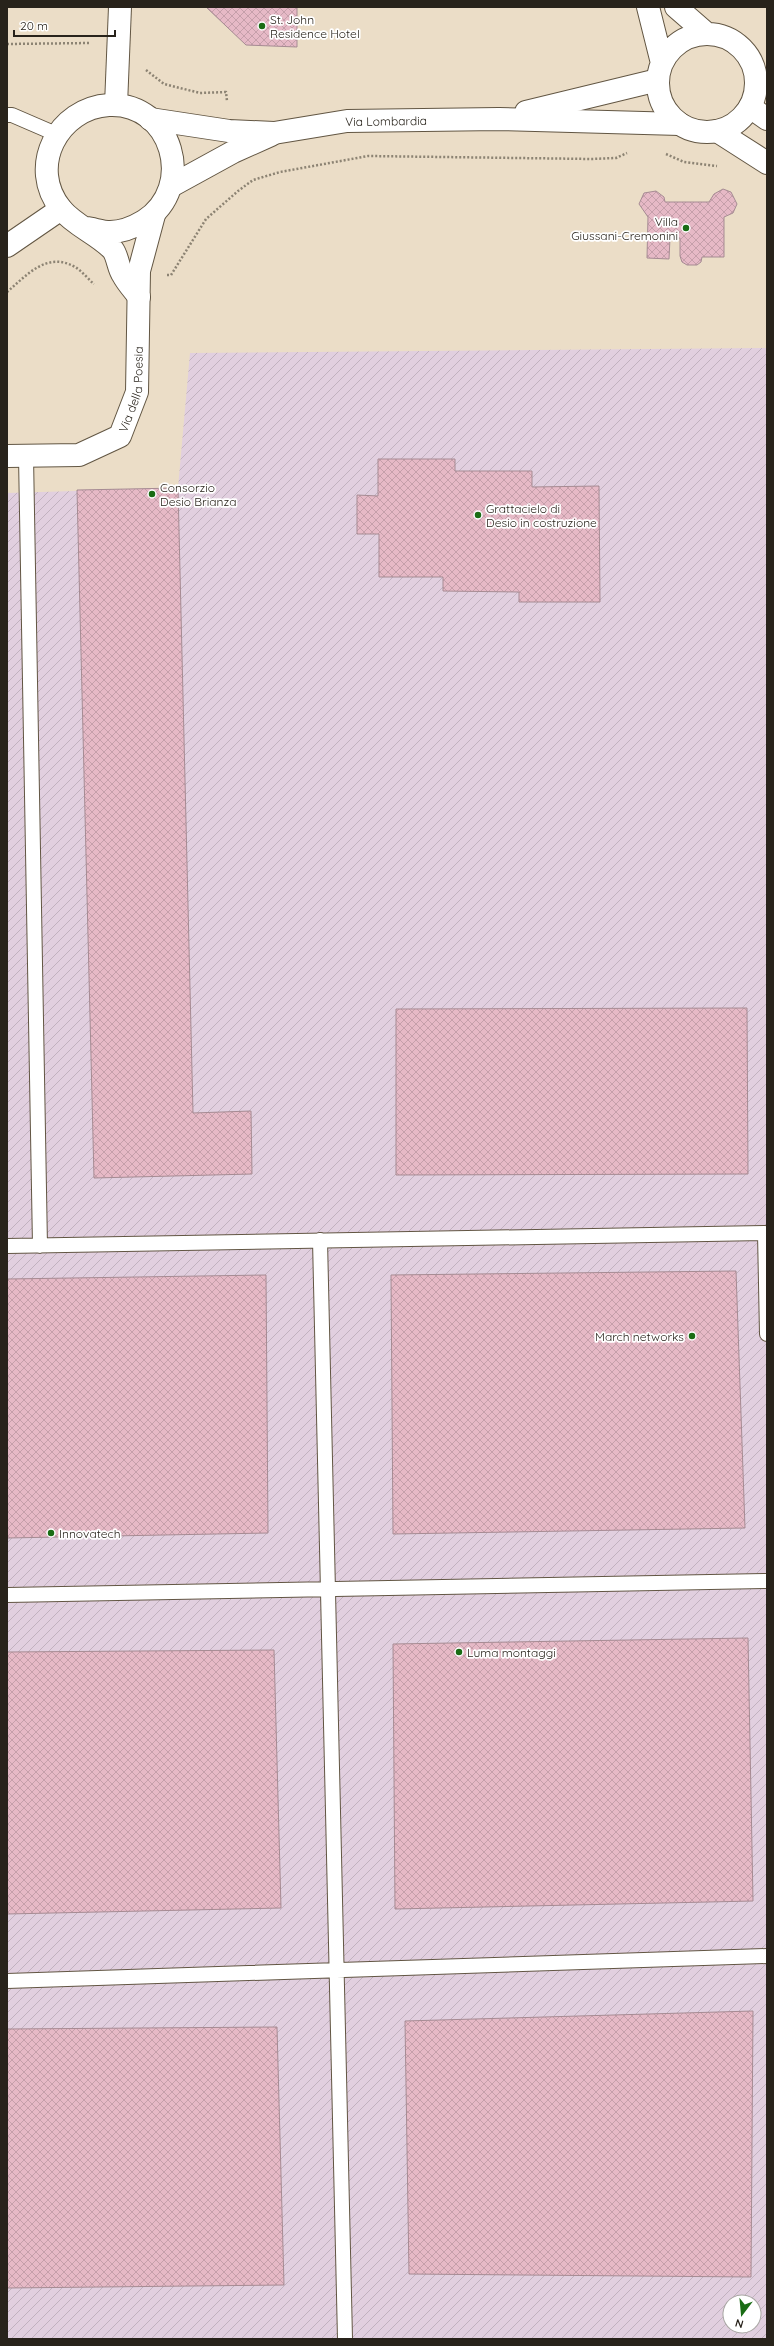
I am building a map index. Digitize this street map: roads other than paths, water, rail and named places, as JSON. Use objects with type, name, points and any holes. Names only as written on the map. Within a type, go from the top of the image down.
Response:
[{"type":"street","points":[[86,228],[72,220],[61,209],[51,192],[46,172],[48,152],[56,134],[68,121],[82,111],[98,106],[116,105],[120,7]]},
{"type":"street","points":[[648,7],[660,72],[660,97],[667,112],[680,124],[697,131],[717,132],[733,125],[760,105],[754,67],[746,52]]},
{"type":"street","points":[[676,7],[707,34]]},
{"type":"street","points":[[660,72],[673,48],[689,37],[707,34],[722,36],[735,42],[746,52],[767,62]]},
{"type":"street","name":"Via Lombardia","points":[[499,119],[660,72]]},
{"type":"street","name":"Via Lombardia","points":[[86,228],[110,232],[134,228],[154,215],[165,201],[171,186],[174,168],[171,149],[162,132],[150,119],[134,110],[116,105]]},
{"type":"street","name":"Via Lombardia","points":[[150,119],[229,131],[274,134]]},
{"type":"street","name":"Via Lombardia","points":[[171,186],[233,152],[274,134],[347,121],[499,119],[680,124]]},
{"type":"street","points":[[717,132],[767,163]]},
{"type":"street","points":[[7,246],[61,209]]},
{"type":"street","points":[[131,273],[154,215]]},
{"type":"street","name":"Via della Poesia","points":[[16,456],[79,455],[120,436],[137,392],[139,297],[131,273],[114,251],[86,228]]},
{"type":"lane","points":[[7,115],[12,115],[56,134]]},
{"type":"lane","points":[[16,456],[40,1246]]},
{"type":"lane","points":[[7,1246],[765,1233],[767,1334]]},
{"type":"lane","points":[[320,1240],[345,2339]]},
{"type":"lane","points":[[7,1595],[767,1581]]},
{"type":"lane","points":[[7,1981],[767,1956]]},
{"type":"place","name":"St. John Residence Hotel","points":[[262,26]]},
{"type":"place","name":"Villa Giussani-Cremonini","points":[[686,228]]},
{"type":"place","name":"Consorzio Desio Brianza","points":[[152,494]]},
{"type":"place","name":"Grattacielo di Desio in costruzione","points":[[478,515]]},
{"type":"place","name":"March networks","points":[[692,1336]]},
{"type":"place","name":"Innovatech","points":[[51,1533]]},
{"type":"place","name":"Luma montaggi","points":[[459,1652]]}]
